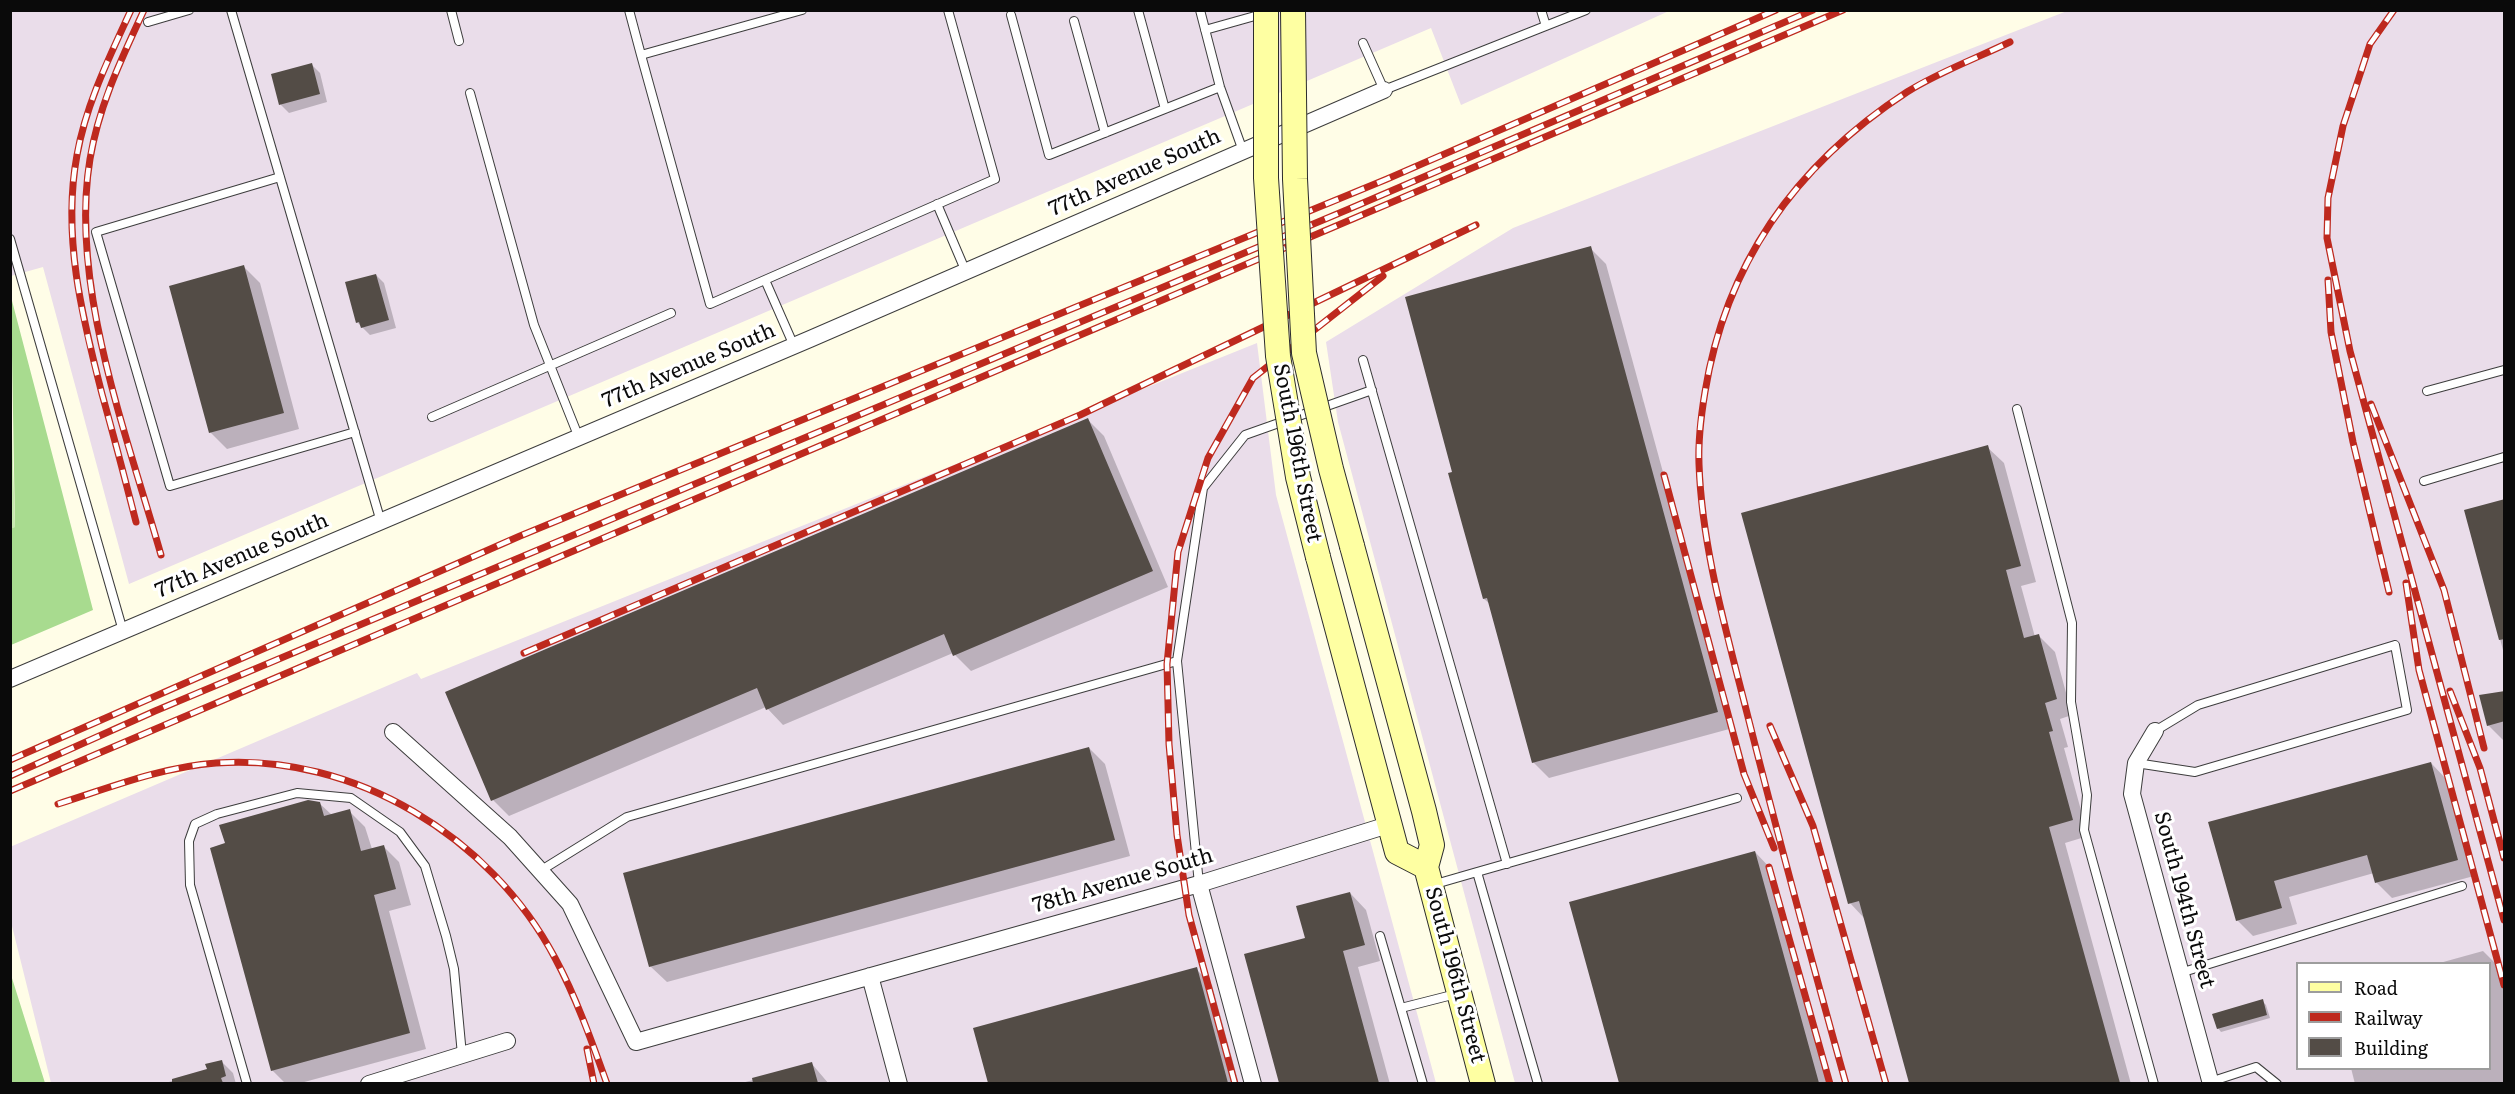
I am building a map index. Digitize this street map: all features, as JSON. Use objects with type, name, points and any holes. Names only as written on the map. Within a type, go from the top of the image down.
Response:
[{"type":"main road","name":"South 196th Street","points":[[1266,10],[1266,178],[1278,356],[1298,477],[1388,825],[1397,852],[1429,877]]},
{"type":"main road","name":"South 196th Street","points":[[1293,10],[1295,179],[1304,353],[1331,469],[1432,845],[1429,877],[1483,1083]]},
{"type":"street","name":"77th Avenue South","points":[[10,679],[794,346],[1384,90]]},
{"type":"street","name":"South 194th Street","points":[[2156,731],[2136,763],[2132,794],[2211,1083]]},
{"type":"street","points":[[393,732],[510,837],[540,871]]},
{"type":"street","name":"78th Avenue South","points":[[540,871],[570,904],[636,1042],[1199,884],[1388,825]]},
{"type":"street","points":[[1199,884],[1253,1083]]},
{"type":"street","points":[[870,976],[899,1083]]},
{"type":"street","points":[[369,1083],[507,1041]]},
{"type":"lane","points":[[148,22],[189,10]]},
{"type":"lane","points":[[231,10],[381,522]]},
{"type":"lane","points":[[451,10],[459,41]]},
{"type":"lane","points":[[629,10],[710,304],[995,179],[948,10]]},
{"type":"lane","points":[[641,55],[802,10]]},
{"type":"lane","points":[[1138,10],[1165,109]]},
{"type":"lane","points":[[1200,10],[1220,87],[1243,151]]},
{"type":"lane","points":[[1205,30],[1274,10]]},
{"type":"lane","points":[[1541,10],[1546,26]]},
{"type":"lane","points":[[1363,43],[1384,90],[1586,10]]},
{"type":"lane","points":[[1011,15],[1049,155],[1220,87]]},
{"type":"lane","points":[[1074,21],[1105,133]]},
{"type":"lane","points":[[470,93],[534,325],[579,438]]},
{"type":"lane","points":[[280,177],[96,232],[170,486],[355,432]]},
{"type":"lane","points":[[937,204],[966,272]]},
{"type":"lane","points":[[10,240],[123,631]]},
{"type":"lane","points":[[765,280],[794,346]]},
{"type":"lane","points":[[432,417],[671,313]]},
{"type":"lane","points":[[1363,360],[1508,864]]},
{"type":"lane","points":[[2427,392],[2505,370]]},
{"type":"lane","points":[[1199,884],[1177,661],[1203,488],[1245,435],[1372,390]]},
{"type":"lane","points":[[2017,409],[2072,623],[2071,702],[2087,795],[2084,830],[2154,1083]]},
{"type":"lane","points":[[2424,481],[2505,458]]},
{"type":"lane","points":[[2136,763],[2195,772],[2407,710],[2395,645],[2198,705],[2156,731]]},
{"type":"lane","points":[[540,871],[627,817],[1177,661]]},
{"type":"lane","points":[[247,1083],[190,885],[189,841],[195,824],[216,814],[297,793],[351,798],[400,832],[425,866],[454,969],[462,1055]]},
{"type":"lane","points":[[1429,877],[1477,872],[1737,798]]},
{"type":"lane","points":[[1477,872],[1538,1083]]},
{"type":"lane","points":[[2180,973],[2462,886]]},
{"type":"lane","points":[[1380,936],[1422,1083]]},
{"type":"lane","points":[[1401,1008],[1460,993]]},
{"type":"lane","points":[[2211,1083],[2256,1067],[2277,1083]]},
{"type":"shaded area","points":[[11,11],[1669,11],[1461,105],[1431,28],[129,584],[43,267],[11,276]]},
{"type":"shaded area","points":[[2067,11],[2504,11],[2504,1083],[1515,1083],[1338,422],[1326,342],[1513,228]]},
{"type":"shaded area","points":[[1257,343],[1276,495],[1436,1083],[51,1083],[11,922],[10,847],[417,673],[421,679]]},
{"type":"green space","points":[[11,297],[93,610],[11,645],[10,529],[15,527]]},
{"type":"green space","points":[[10,368],[15,527],[11,529],[10,529]]},
{"type":"green space","points":[[11,975],[45,1083],[11,1083]]},
{"type":"building","points":[[312,63],[320,94],[279,105],[271,74]]},
{"type":"building","points":[[1591,246],[1718,712],[1532,763],[1487,598],[1483,599],[1448,473],[1452,472],[1405,297]]},
{"type":"building","points":[[244,265],[284,413],[209,433],[169,286]]},
{"type":"building","points":[[376,274],[389,320],[361,328],[359,322],[356,323],[345,282]]},
{"type":"building","points":[[1088,418],[1153,571],[953,656],[944,634],[766,710],[757,688],[491,801],[445,692]]},
{"type":"building","points":[[1988,445],[2021,566],[2006,570],[2024,638],[2039,634],[2057,699],[2045,703],[2053,731],[2049,732],[2073,820],[2049,827],[2120,1083],[1909,1083],[1859,901],[1848,904],[1741,513]]},
{"type":"building","points":[[2505,499],[2505,639],[2499,640],[2464,510]]},
{"type":"building","points":[[2505,691],[2505,721],[2487,726],[2479,695]]},
{"type":"building","points":[[1089,747],[1115,840],[649,967],[623,873]]},
{"type":"building","points":[[2431,762],[2458,860],[2375,883],[2367,855],[2274,881],[2282,908],[2236,921],[2208,822]]},
{"type":"building","points":[[308,800],[320,802],[324,816],[350,809],[361,851],[384,845],[396,889],[374,895],[410,1033],[271,1071],[210,848],[225,843],[219,825]]},
{"type":"building","points":[[1755,851],[1819,1083],[1619,1083],[1569,902]]},
{"type":"building","points":[[1350,892],[1365,945],[1343,951],[1379,1083],[1279,1083],[1244,954],[1305,938],[1296,906]]},
{"type":"building","points":[[1197,967],[1228,1083],[988,1083],[973,1028]]},
{"type":"building","points":[[2263,999],[2267,1015],[2217,1029],[2212,1014]]},
{"type":"building","points":[[222,1060],[226,1076],[221,1078],[223,1083],[172,1083],[172,1079],[207,1069],[205,1064]]},
{"type":"building","points":[[812,1062],[818,1083],[753,1083],[752,1078]]},
{"type":"railway","points":[[131,10],[99,81],[86,118],[77,155],[72,216],[76,276],[81,305],[136,522]]},
{"type":"railway","points":[[144,10],[112,83],[94,139],[86,207],[87,257],[94,308],[105,359],[161,555]]},
{"type":"railway","points":[[10,760],[520,536],[1387,179],[1776,10]]},
{"type":"railway","points":[[10,776],[155,711],[1349,209],[1813,10]]},
{"type":"railway","points":[[10,791],[1843,10]]},
{"type":"railway","points":[[2394,10],[2370,44],[2343,126],[2328,198],[2327,238],[2350,351],[2504,920]]},
{"type":"railway","points":[[1846,1084],[1772,809],[1710,560],[1699,464],[1700,428],[1704,401],[1715,345],[1730,300],[1749,259],[1773,220],[1801,184],[1832,151],[1868,120],[1907,92],[2010,42]]},
{"type":"railway","points":[[524,653],[1080,415],[1476,225]]},
{"type":"railway","points":[[1235,1084],[1189,915],[1177,835],[1169,744],[1167,664],[1178,552],[1208,458],[1253,378],[1383,276]]},
{"type":"railway","points":[[2328,280],[2331,332],[2353,442],[2389,592]]},
{"type":"railway","points":[[2371,404],[2444,590],[2484,748]]},
{"type":"railway","points":[[1664,475],[1744,774],[1774,848]]},
{"type":"railway","points":[[2406,583],[2419,670],[2504,985]]},
{"type":"railway","points":[[2450,691],[2480,768],[2504,858]]},
{"type":"railway","points":[[1770,726],[1813,826],[1886,1084]]},
{"type":"railway","points":[[58,804],[175,769],[216,763],[268,764],[318,772],[367,788],[413,811],[456,840],[494,875],[528,914],[570,988],[607,1084]]},
{"type":"railway","points":[[1769,867],[1830,1084]]},
{"type":"railway","points":[[587,1049],[594,1084]]}]
